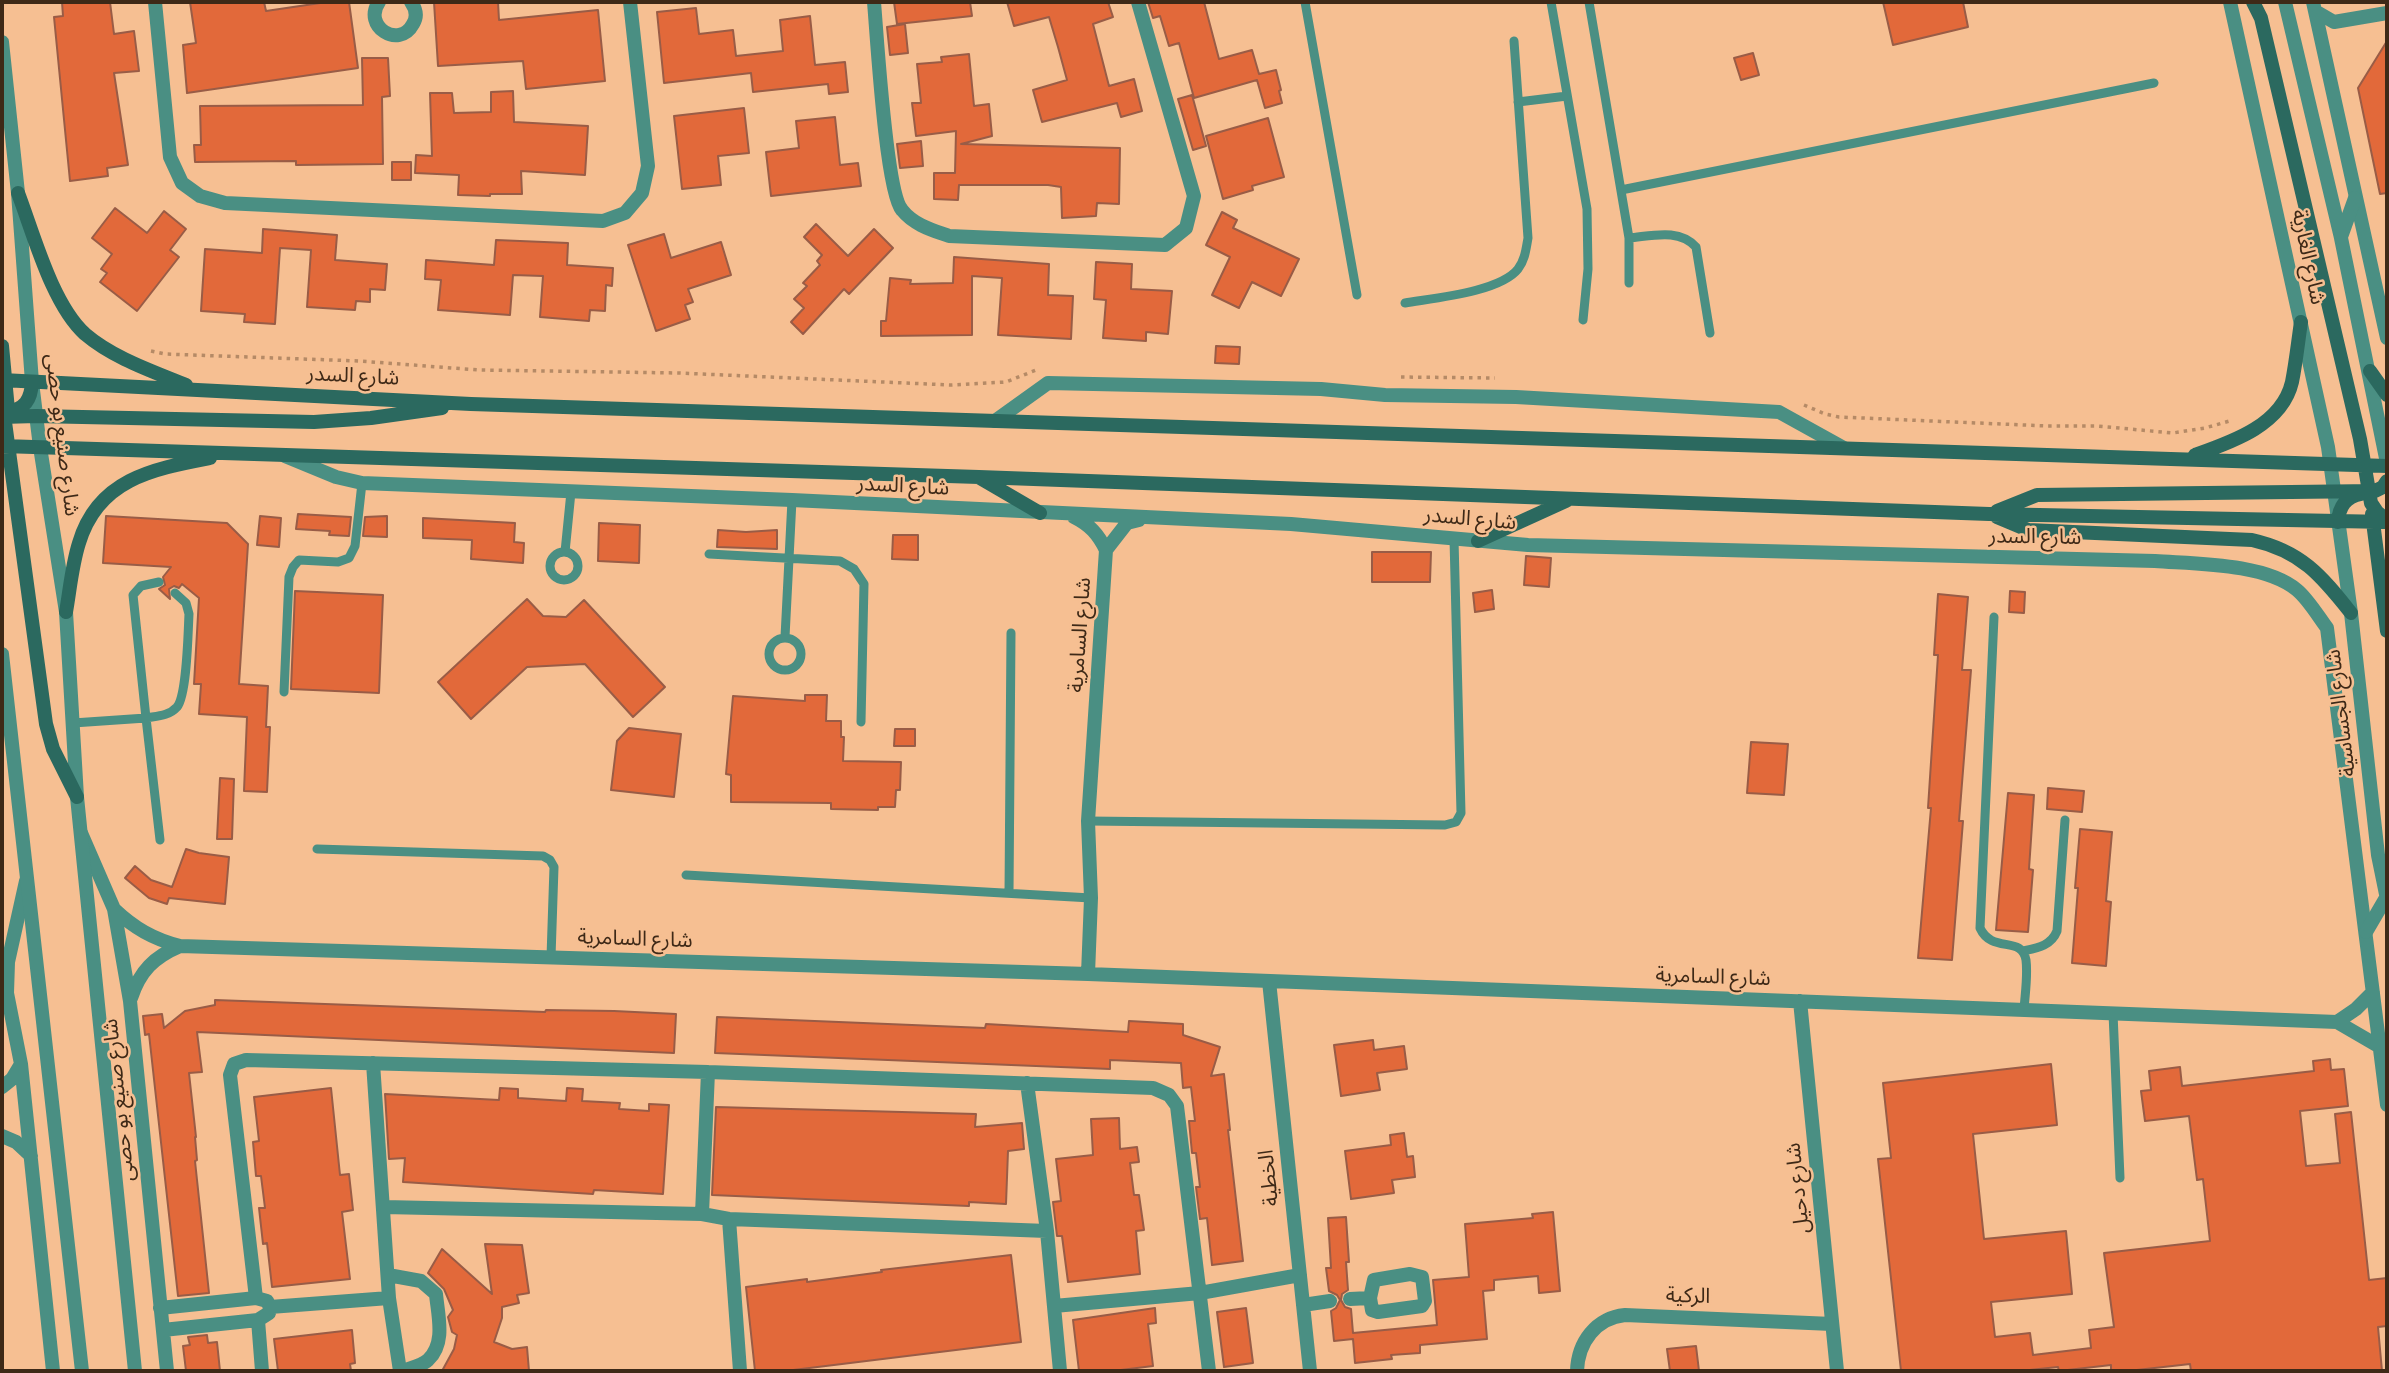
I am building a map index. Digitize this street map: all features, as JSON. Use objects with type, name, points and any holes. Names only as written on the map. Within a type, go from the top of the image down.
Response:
[{"type":"main road","points":[[2253,2],[2261,18],[2368,492]]},
{"type":"main road","points":[[18,193],[60,301],[85,333],[134,363],[197,389]]},
{"type":"main road","points":[[2187,458],[2250,433],[2276,412],[2291,385],[2301,322]]},
{"type":"main road","points":[[2,346],[5,446],[46,724],[53,749],[77,797]]},
{"type":"main road","points":[[2370,372],[2387,395]]},
{"type":"main road","name":"شارع السدر","points":[[3,380],[471,404],[2387,465]]},
{"type":"main road","points":[[5,412],[27,403],[32,382]]},
{"type":"main road","points":[[5,412],[36,416],[314,422],[371,418],[471,404]]},
{"type":"main road","points":[[5,412],[18,437],[28,444],[40,447]]},
{"type":"main road","name":"شارع السدر","points":[[5,446],[979,477],[1989,514],[2383,521]]},
{"type":"main road","points":[[66,612],[79,544],[88,523],[103,500],[120,485],[149,471],[235,453]]},
{"type":"main road","points":[[2330,463],[2344,467],[2362,480],[2383,521],[2387,631]]},
{"type":"main road","points":[[979,477],[1040,513]]},
{"type":"main road","points":[[2338,522],[2340,510],[2346,500],[2357,494],[2380,489],[2387,481]]},
{"type":"main road","points":[[1989,514],[2037,495],[2334,492],[2387,494]]},
{"type":"main road","points":[[1478,541],[1572,499]]},
{"type":"main road","points":[[1989,514],[2028,530],[2252,540],[2276,545],[2298,556],[2314,569],[2351,613]]},
{"type":"street","points":[[155,2],[170,157],[182,183],[200,196],[225,204],[603,222],[625,213],[642,193],[648,166],[630,2]]},
{"type":"street","points":[[379,2],[374,17],[377,26],[394,36],[404,34],[412,27],[416,18],[411,2]]},
{"type":"street","points":[[874,2],[891,180],[901,209],[922,226],[949,236],[1165,245],[1186,228],[1194,196],[1138,2]]},
{"type":"street","name":"شارع الغارية","points":[[2230,2],[2301,322],[2330,463],[2338,522]]},
{"type":"street","name":"شارع الغارية","points":[[2285,2],[2341,238],[2387,465]]},
{"type":"street","points":[[2314,6],[2334,22]]},
{"type":"street","points":[[2314,6],[2387,338]]},
{"type":"street","points":[[2322,41],[2334,22],[2387,13]]},
{"type":"street","name":"شارع صنيع بو حصى","points":[[2,43],[18,193],[32,382],[66,612],[77,797],[135,1371]]},
{"type":"street","points":[[2341,238],[2355,198]]},
{"type":"street","name":"شارع السدر","points":[[995,421],[1048,383],[1321,389],[1385,395],[1516,397],[1779,412],[1844,448]]},
{"type":"street","name":"شارع السدر","points":[[285,456],[323,472],[362,483],[1291,524],[1528,545],[2155,561],[2221,566],[2264,573],[2297,589],[2327,628],[2366,932]]},
{"type":"street","name":"شارع السامرية","points":[[1069,515],[1089,525],[1106,550],[1088,821],[1091,898],[1088,974]]},
{"type":"street","name":"شارع السامرية","points":[[1106,550],[1127,523],[1142,519]]},
{"type":"street","name":"شارع الجساسية","points":[[2338,522],[2378,855],[2387,898]]},
{"type":"street","points":[[2,654],[82,1371]]},
{"type":"street","name":"شارع صنيع بو حصى","points":[[81,833],[114,909],[130,1002],[167,1371]]},
{"type":"street","points":[[26,879],[8,962],[7,980],[9,1005],[21,1064],[54,1371]]},
{"type":"street","points":[[2387,898],[2366,932],[2387,1105]]},
{"type":"street","name":"شارع السامرية","points":[[114,909],[145,934],[180,946],[1088,974],[2337,1022],[2380,1047]]},
{"type":"street","points":[[130,1002],[136,983],[147,966],[162,954],[180,946]]},
{"type":"street","name":"الخطية","points":[[1269,981],[1310,1371]]},
{"type":"street","points":[[2337,1022],[2356,1009],[2372,992]]},
{"type":"street","name":"شارع دحيل","points":[[1800,1001],[1837,1371]]},
{"type":"street","points":[[256,1298],[230,1075],[234,1064],[246,1060],[708,1072],[1153,1088],[1169,1095],[1177,1106],[1209,1371]]},
{"type":"street","points":[[373,1063],[389,1298],[401,1371],[427,1362],[438,1347],[440,1337],[436,1294],[421,1281],[388,1275]]},
{"type":"street","points":[[2,1087],[12,1079],[21,1064]]},
{"type":"street","points":[[702,1214],[708,1072]]},
{"type":"street","points":[[1027,1083],[1060,1371]]},
{"type":"street","points":[[2,1136],[16,1142],[31,1156]]},
{"type":"street","points":[[384,1207],[702,1214],[729,1219],[1046,1231]]},
{"type":"street","points":[[729,1219],[740,1371]]},
{"type":"street","points":[[1054,1306],[1200,1293],[1300,1275]]},
{"type":"street","points":[[160,1308],[256,1298],[267,1301],[270,1307],[269,1313],[258,1320],[163,1330]]},
{"type":"street","points":[[270,1307],[389,1298]]},
{"type":"street","points":[[1349,1299],[1370,1298]]},
{"type":"street","points":[[1303,1305],[1330,1301]]},
{"type":"street","name":"الركية","points":[[1577,1371],[1580,1351],[1587,1336],[1611,1317],[1625,1315],[1832,1324]]},
{"type":"street","points":[[258,1320],[262,1371]]},
{"type":"lane","points":[[1305,2],[1357,295]]},
{"type":"lane","points":[[1551,2],[1587,209],[1588,269],[1583,320]]},
{"type":"lane","points":[[1589,2],[1629,237],[1629,284]]},
{"type":"lane","points":[[1405,303],[1492,286],[1507,279],[1518,268],[1525,254],[1528,238],[1514,41]]},
{"type":"lane","points":[[1621,190],[2154,83]]},
{"type":"lane","points":[[1518,102],[1567,96]]},
{"type":"lane","points":[[1629,237],[1678,234],[1688,238],[1696,247],[1710,333]]},
{"type":"lane","points":[[285,692],[289,577],[299,560],[338,562],[349,558],[355,546],[362,483]]},
{"type":"lane","points":[[565,552],[570,492]]},
{"type":"lane","points":[[785,638],[792,500]]},
{"type":"lane","points":[[1088,821],[1431,825],[1456,822],[1461,813],[1454,538]]},
{"type":"lane","points":[[709,554],[790,556],[840,561],[854,569],[864,584],[861,722]]},
{"type":"lane","points":[[159,582],[141,586],[133,595],[160,840]]},
{"type":"lane","points":[[72,723],[146,718],[169,714],[178,706],[183,691],[190,614],[186,603],[175,593]]},
{"type":"lane","points":[[1994,617],[1980,928],[1984,938],[2016,946],[2023,951],[2026,959],[2024,1010]]},
{"type":"lane","points":[[1009,893],[1011,633]]},
{"type":"lane","points":[[2023,951],[2048,944],[2057,932],[2065,820]]},
{"type":"lane","points":[[317,849],[542,856],[550,860],[554,867],[551,957]]},
{"type":"lane","points":[[686,875],[1091,898]]},
{"type":"lane","points":[[2113,1013],[2120,1178]]},
{"type":"path","points":[[145,350],[165,354],[359,361],[478,370],[680,373],[951,385],[1006,382],[1042,369]]},
{"type":"path","points":[[1797,403],[1839,417],[2097,426],[2173,433],[2205,428],[2242,417]]},
{"type":"building","points":[[62,2],[110,2],[114,34],[134,31],[139,71],[114,73],[128,165],[107,168],[108,176],[70,181],[54,17],[63,16]]},
{"type":"building","points":[[190,2],[264,2],[266,11],[327,2],[349,2],[358,68],[187,93],[183,45],[196,43]]},
{"type":"building","points":[[434,2],[498,2],[499,20],[598,10],[605,81],[526,89],[523,61],[438,66]]},
{"type":"building","points":[[894,2],[970,2],[972,16],[897,24]]},
{"type":"building","points":[[1007,2],[1108,2],[1113,17],[1093,24],[1109,86],[1134,79],[1142,111],[1121,117],[1117,103],[1042,122],[1033,90],[1067,80],[1058,47],[1049,17],[1014,26]]},
{"type":"building","points":[[1148,2],[1204,2],[1219,59],[1252,50],[1259,74],[1276,70],[1282,103],[1265,108],[1257,80],[1194,98],[1179,43],[1169,46],[1160,16],[1153,18]]},
{"type":"building","points":[[1883,2],[1963,2],[1968,27],[1893,45]]},
{"type":"building","points":[[696,8],[699,34],[733,30],[736,56],[783,51],[780,20],[810,16],[815,65],[845,62],[848,92],[829,94],[828,84],[753,92],[751,73],[664,83],[657,12]]},
{"type":"building","points":[[905,24],[908,53],[890,55],[887,27]]},
{"type":"building","points":[[2387,41],[2387,193],[2380,194],[2358,88]]},
{"type":"building","points":[[1753,53],[1759,75],[1741,80],[1734,58]]},
{"type":"building","points":[[969,54],[974,106],[989,104],[992,136],[961,144],[1120,148],[1119,204],[1097,203],[1096,216],[1062,218],[1061,187],[1048,185],[959,185],[958,200],[934,199],[934,173],[955,173],[956,131],[916,136],[912,103],[921,103],[917,64],[942,62],[941,57]]},
{"type":"building","points":[[362,58],[388,58],[390,96],[382,97],[383,164],[195,162],[194,145],[201,145],[200,106],[363,105]]},
{"type":"building","points":[[513,91],[514,122],[588,126],[585,175],[521,171],[522,194],[490,196],[458,195],[459,175],[415,173],[416,155],[432,156],[430,93],[452,93],[454,113],[491,112],[491,92]]},
{"type":"building","points":[[1192,95],[1206,146],[1193,150],[1178,99]]},
{"type":"building","points":[[744,108],[749,153],[718,156],[721,185],[682,189],[674,116]]},
{"type":"building","points":[[835,117],[840,165],[858,163],[861,186],[771,196],[766,152],[799,148],[796,121]]},
{"type":"building","points":[[1268,118],[1284,177],[1252,186],[1253,190],[1223,199],[1206,136]]},
{"type":"building","points":[[921,141],[923,166],[900,168],[897,144]]},
{"type":"building","points":[[392,162],[411,162],[411,180],[392,180]]},
{"type":"building","points":[[115,208],[147,233],[164,211],[186,229],[170,250],[179,257],[137,311],[100,282],[107,273],[101,269],[112,254],[92,238]]},
{"type":"building","points":[[1222,212],[1237,220],[1233,228],[1299,259],[1281,296],[1252,282],[1239,308],[1212,295],[1230,257],[1206,245]]},
{"type":"building","points":[[816,224],[848,256],[874,229],[893,248],[849,294],[844,289],[803,334],[791,322],[804,308],[794,299],[807,286],[803,283],[820,265],[817,261],[822,255],[804,237]]},
{"type":"building","points":[[263,229],[337,235],[335,260],[387,264],[385,290],[370,289],[370,302],[356,301],[355,310],[307,307],[311,250],[280,248],[275,324],[244,322],[245,314],[201,311],[205,249],[262,253]]},
{"type":"building","points":[[664,234],[671,258],[721,242],[731,275],[688,289],[693,302],[685,305],[690,319],[656,331],[628,245]]},
{"type":"building","points":[[496,240],[568,243],[567,265],[613,268],[612,286],[606,285],[605,311],[590,310],[589,321],[540,317],[543,276],[513,275],[510,315],[438,310],[441,280],[425,279],[426,260],[494,265]]},
{"type":"building","points":[[954,257],[1049,264],[1048,295],[1073,296],[1071,339],[998,335],[1002,278],[972,276],[972,335],[881,336],[881,321],[886,321],[890,278],[911,280],[910,284],[953,283]]},
{"type":"building","points":[[1096,262],[1132,264],[1131,289],[1172,291],[1168,334],[1146,332],[1146,341],[1103,338],[1106,300],[1094,299]]},
{"type":"building","points":[[1216,346],[1240,347],[1239,364],[1215,363]]},
{"type":"building","points":[[298,514],[351,517],[349,536],[329,535],[330,531],[296,529]]},
{"type":"building","points":[[106,516],[227,523],[248,544],[239,684],[268,686],[266,727],[270,727],[267,792],[244,791],[247,717],[199,714],[201,684],[194,684],[199,598],[182,584],[179,588],[174,586],[169,589],[170,599],[159,589],[165,585],[163,577],[171,567],[103,563]]},
{"type":"building","points":[[260,516],[281,518],[279,547],[257,545]]},
{"type":"building","points":[[387,516],[387,537],[363,536],[365,517]]},
{"type":"building","points":[[423,518],[515,523],[514,542],[524,543],[523,563],[471,559],[472,540],[423,538]]},
{"type":"building","points":[[599,523],[640,525],[639,563],[598,561]]},
{"type":"building","points":[[718,530],[777,530],[777,549],[717,547]]},
{"type":"building","points":[[893,535],[918,535],[918,560],[892,559]]},
{"type":"building","points":[[1372,552],[1431,552],[1430,582],[1372,582]]},
{"type":"building","points":[[1526,556],[1551,558],[1549,587],[1524,585]]},
{"type":"building","points":[[1492,590],[1494,609],[1475,612],[1473,593]]},
{"type":"building","points":[[295,591],[383,595],[379,693],[291,689]]},
{"type":"building","points":[[2010,591],[2025,592],[2024,613],[2009,612]]},
{"type":"building","points":[[1938,594],[1968,597],[1962,670],[1971,670],[1959,821],[1963,821],[1952,960],[1918,958],[1931,808],[1928,808],[1938,655],[1934,655]]},
{"type":"building","points":[[527,599],[543,616],[566,617],[584,600],[665,687],[633,717],[585,664],[527,667],[471,719],[438,682]]},
{"type":"building","points":[[805,695],[827,695],[826,721],[841,721],[841,737],[844,737],[843,761],[901,762],[900,790],[896,790],[895,807],[878,807],[878,810],[831,809],[831,803],[731,802],[731,775],[726,774],[733,696],[805,701]]},
{"type":"building","points":[[629,728],[681,734],[674,797],[611,790],[617,741]]},
{"type":"building","points":[[895,729],[915,729],[915,746],[894,746]]},
{"type":"building","points":[[1751,742],[1788,744],[1784,795],[1747,793]]},
{"type":"building","points":[[220,778],[234,779],[232,839],[217,839]]},
{"type":"building","points":[[2048,788],[2084,791],[2082,812],[2047,809]]},
{"type":"building","points":[[2008,793],[2034,795],[2029,869],[2033,870],[2028,932],[1996,930]]},
{"type":"building","points":[[2080,829],[2112,832],[2106,901],[2111,902],[2106,966],[2072,963]]},
{"type":"building","points":[[186,849],[229,857],[225,904],[169,898],[167,904],[149,898],[125,878],[135,866],[151,880],[172,887]]},
{"type":"building","points":[[215,1000],[676,1014],[674,1053],[197,1032],[202,1072],[189,1073],[209,1293],[178,1296],[149,1034],[145,1035],[143,1016],[162,1014],[164,1028],[185,1011],[215,1005]]},
{"type":"building","points":[[717,1017],[985,1028],[986,1024],[1128,1032],[1129,1021],[1183,1024],[1183,1035],[1220,1047],[1211,1076],[1224,1074],[1243,1261],[1212,1265],[1207,1218],[1200,1219],[1196,1187],[1200,1187],[1196,1153],[1192,1153],[1189,1121],[1195,1121],[1191,1087],[1183,1088],[1181,1063],[1110,1060],[1110,1069],[715,1053]]},
{"type":"building","points":[[1373,1040],[1374,1050],[1404,1046],[1407,1069],[1377,1073],[1380,1090],[1341,1096],[1334,1045]]},
{"type":"building","points":[[2330,1059],[2331,1070],[2344,1069],[2348,1106],[2300,1111],[2306,1166],[2340,1163],[2335,1114],[2351,1112],[2369,1280],[2387,1278],[2387,1326],[2378,1327],[2382,1371],[2191,1371],[2190,1364],[2128,1371],[2111,1371],[2111,1365],[2059,1371],[2058,1367],[2020,1371],[1901,1371],[1878,1159],[1891,1158],[1883,1083],[2051,1064],[2057,1125],[1973,1134],[1984,1239],[2066,1231],[2072,1294],[1991,1302],[1995,1337],[2030,1333],[2033,1355],[2091,1348],[2089,1330],[2114,1327],[2104,1253],[2210,1241],[2203,1179],[2197,1180],[2189,1116],[2145,1121],[2141,1091],[2151,1090],[2149,1071],[2180,1067],[2182,1086],[2314,1071],[2313,1061]]},
{"type":"building","points":[[331,1088],[340,1175],[349,1174],[353,1210],[342,1212],[350,1279],[272,1287],[267,1243],[263,1244],[259,1208],[265,1208],[261,1176],[256,1176],[253,1142],[259,1141],[254,1097]]},
{"type":"building","points":[[500,1088],[518,1089],[518,1098],[566,1101],[567,1088],[583,1089],[582,1101],[620,1103],[619,1109],[649,1111],[649,1104],[669,1105],[663,1194],[594,1190],[593,1194],[403,1182],[405,1158],[389,1159],[385,1094],[499,1100]]},
{"type":"building","points":[[716,1107],[976,1114],[975,1127],[1022,1123],[1024,1149],[1008,1151],[1006,1204],[969,1202],[969,1206],[712,1195]]},
{"type":"building","points":[[1119,1118],[1120,1149],[1137,1147],[1139,1162],[1130,1163],[1134,1195],[1139,1195],[1144,1230],[1136,1231],[1140,1274],[1068,1282],[1062,1236],[1057,1236],[1053,1202],[1061,1201],[1056,1159],[1093,1155],[1091,1119]]},
{"type":"building","points":[[1404,1133],[1407,1157],[1413,1156],[1415,1177],[1392,1180],[1394,1193],[1351,1199],[1345,1151],[1391,1145],[1390,1135]]},
{"type":"building","points":[[1553,1212],[1560,1291],[1539,1293],[1538,1276],[1494,1280],[1494,1290],[1483,1291],[1487,1339],[1420,1345],[1420,1353],[1391,1355],[1392,1359],[1355,1363],[1353,1339],[1334,1341],[1331,1311],[1340,1300],[1329,1291],[1326,1268],[1331,1268],[1328,1218],[1346,1217],[1348,1290],[1342,1294],[1341,1300],[1345,1307],[1351,1309],[1353,1333],[1437,1325],[1433,1280],[1469,1277],[1465,1224],[1533,1218],[1532,1214]]},
{"type":"building","points":[[485,1244],[522,1245],[529,1293],[517,1295],[519,1303],[502,1307],[502,1318],[494,1342],[512,1349],[527,1347],[529,1371],[442,1371],[454,1349],[457,1335],[452,1332],[448,1317],[453,1310],[444,1289],[428,1273],[442,1249],[492,1294]]},
{"type":"building","points":[[1011,1255],[1021,1342],[785,1371],[755,1371],[746,1287],[807,1279],[807,1282],[882,1272],[881,1270]]},
{"type":"building","points":[[1155,1308],[1156,1323],[1148,1324],[1153,1366],[1113,1371],[1079,1371],[1073,1320]]},
{"type":"building","points":[[1246,1308],[1253,1363],[1224,1367],[1217,1312]]},
{"type":"building","points":[[352,1330],[355,1363],[350,1364],[351,1371],[278,1371],[274,1339]]},
{"type":"building","points":[[207,1335],[208,1343],[217,1342],[220,1371],[186,1371],[183,1346],[190,1345],[188,1337]]},
{"type":"building","points":[[1696,1346],[1699,1371],[1670,1371],[1667,1349]]}]
